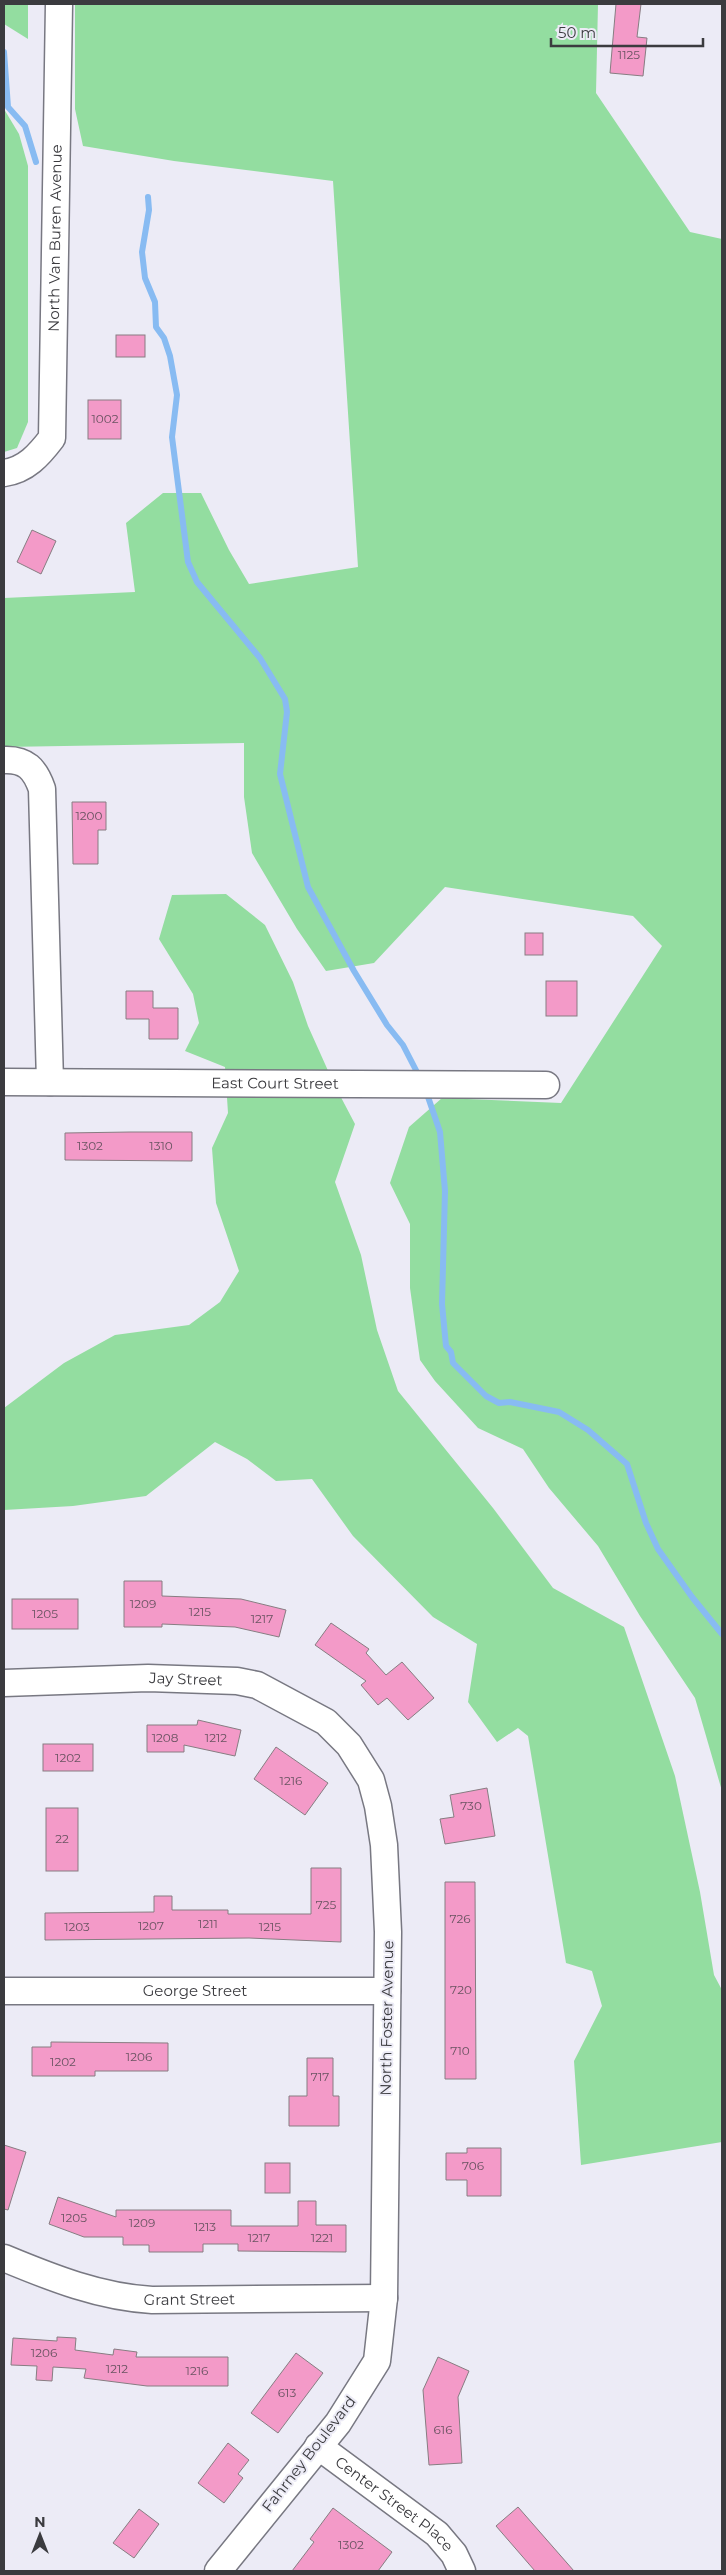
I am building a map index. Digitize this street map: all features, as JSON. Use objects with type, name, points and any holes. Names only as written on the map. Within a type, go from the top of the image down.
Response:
[{"type":"street","name":"North Van Buren Avenue","points":[[4,473],[12,472],[30,463],[52,438],[59,4]]},
{"type":"street","points":[[4,760],[16,759],[32,768],[42,789],[50,1082]]},
{"type":"street","name":"East Court Street","points":[[4,1082],[546,1085]]},
{"type":"street","name":"Jay Street","points":[[4,1683],[148,1678],[237,1681],[257,1685],[288,1700],[326,1722],[349,1745]]},
{"type":"street","name":"North Foster Avenue","points":[[349,1745],[371,1780],[378,1806],[384,1845],[388,1923],[384,2298]]},
{"type":"street","name":"George Street","points":[[4,1991],[387,1991]]},
{"type":"street","name":"Grant Street","points":[[4,2258],[44,2275],[120,2298],[152,2300],[384,2298]]},
{"type":"street","name":"Fahrney Boulevard","points":[[218,2571],[338,2422],[377,2361],[384,2298]]},
{"type":"street","name":"Center Street Place","points":[[318,2446],[437,2534],[454,2554],[462,2571]]},
{"type":"green space","points":[[4,4],[28,4],[28,39],[4,24]]},
{"type":"green space","points":[[75,4],[598,4],[596,93],[690,232],[722,239],[722,1791],[695,1698],[640,1616],[598,1546],[549,1488],[523,1449],[478,1428],[435,1381],[420,1360],[410,1288],[410,1224],[390,1183],[409,1127],[442,1098],[561,1103],[662,946],[633,916],[445,887],[374,963],[326,971],[297,929],[252,853],[244,797],[244,743],[4,747],[4,598],[135,592],[126,523],[163,493],[201,493],[229,550],[249,584],[358,567],[333,181],[174,161],[83,146],[75,109]]},
{"type":"green space","points":[[4,109],[19,134],[28,166],[28,422],[17,448],[4,452]]},
{"type":"green space","points":[[226,894],[265,925],[293,982],[308,1026],[334,1084],[355,1124],[335,1182],[361,1255],[377,1330],[398,1391],[493,1508],[553,1588],[624,1627],[675,1776],[700,1892],[714,1975],[722,1990],[722,2142],[581,2165],[574,2061],[602,2006],[592,1971],[566,1963],[528,1736],[518,1728],[497,1742],[468,1702],[477,1644],[433,1617],[353,1536],[312,1479],[276,1481],[247,1459],[215,1442],[146,1496],[73,1506],[4,1510],[4,1408],[64,1363],[115,1335],[189,1325],[220,1302],[239,1271],[216,1203],[212,1148],[228,1113],[225,1067],[185,1051],[199,1023],[193,994],[159,939],[172,895]]},
{"type":"building","points":[[616,4],[641,4],[637,37],[647,38],[643,76],[610,73]]},
{"type":"building","points":[[116,335],[145,335],[145,357],[116,357]]},
{"type":"building","points":[[88,400],[121,400],[121,439],[88,439]]},
{"type":"building","points":[[32,530],[56,541],[41,574],[17,562]]},
{"type":"building","points":[[72,802],[106,802],[106,830],[98,830],[98,864],[73,864]]},
{"type":"building","points":[[525,933],[543,933],[543,955],[525,955]]},
{"type":"building","points":[[546,981],[577,981],[577,1016],[546,1016]]},
{"type":"building","points":[[126,991],[153,991],[153,1008],[178,1008],[178,1039],[149,1039],[149,1019],[126,1019]]},
{"type":"building","points":[[192,1132],[192,1161],[65,1160],[65,1133]]},
{"type":"building","points":[[124,1581],[162,1581],[162,1596],[241,1599],[286,1610],[279,1637],[235,1627],[162,1624],[162,1627],[124,1627]]},
{"type":"building","points":[[12,1599],[78,1599],[78,1629],[12,1629]]},
{"type":"building","points":[[331,1623],[369,1649],[366,1653],[386,1675],[402,1662],[434,1698],[408,1720],[387,1698],[378,1705],[361,1685],[366,1681],[315,1645]]},
{"type":"building","points":[[198,1720],[241,1730],[235,1756],[184,1745],[184,1752],[147,1752],[147,1725],[197,1725]]},
{"type":"building","points":[[43,1744],[93,1744],[93,1771],[43,1771]]},
{"type":"building","points":[[276,1747],[328,1783],[305,1815],[254,1779]]},
{"type":"building","points":[[487,1788],[495,1836],[445,1844],[440,1819],[454,1817],[450,1795]]},
{"type":"building","points":[[46,1808],[78,1808],[78,1871],[46,1871]]},
{"type":"building","points":[[311,1868],[341,1868],[341,1942],[249,1938],[45,1940],[45,1913],[154,1912],[154,1896],[172,1896],[172,1910],[228,1910],[228,1914],[311,1914]]},
{"type":"building","points":[[445,1882],[475,1882],[476,2079],[445,2079]]},
{"type":"building","points":[[51,2042],[168,2043],[168,2071],[95,2071],[95,2076],[32,2076],[32,2047],[51,2047]]},
{"type":"building","points":[[307,2058],[333,2058],[333,2096],[339,2096],[339,2126],[289,2126],[289,2096],[307,2096]]},
{"type":"building","points":[[4,2145],[26,2152],[8,2210],[4,2209]]},
{"type":"building","points":[[467,2148],[501,2148],[501,2196],[467,2196],[467,2180],[446,2180],[446,2153],[467,2153]]},
{"type":"building","points":[[265,2163],[290,2163],[290,2193],[265,2193]]},
{"type":"building","points":[[58,2197],[116,2217],[116,2210],[231,2210],[231,2226],[298,2226],[298,2201],[316,2201],[316,2225],[346,2225],[346,2252],[238,2251],[238,2244],[203,2244],[203,2252],[149,2252],[149,2245],[123,2245],[123,2237],[84,2237],[49,2224]]},
{"type":"building","points":[[57,2337],[76,2338],[75,2350],[113,2355],[114,2349],[137,2352],[136,2357],[228,2357],[228,2386],[147,2386],[84,2378],[86,2369],[53,2367],[52,2381],[36,2380],[37,2366],[11,2365],[13,2338],[57,2341]]},
{"type":"building","points":[[296,2353],[323,2373],[278,2433],[251,2413]]},
{"type":"building","points":[[438,2357],[469,2371],[458,2397],[462,2463],[429,2465],[423,2390]]},
{"type":"building","points":[[228,2443],[249,2460],[238,2474],[243,2478],[224,2503],[198,2483]]},
{"type":"building","points":[[518,2507],[574,2571],[535,2571],[496,2526]]},
{"type":"building","points":[[333,2508],[392,2552],[378,2571],[292,2571],[314,2542],[310,2539]]},
{"type":"building","points":[[139,2509],[159,2524],[134,2558],[113,2543]]},
{"type":"waterway","points":[[4,52],[8,107],[25,126],[36,162]]},
{"type":"waterway","points":[[148,197],[149,210],[142,252],[145,278],[155,302],[156,327],[164,338],[170,356],[177,395],[172,437],[188,562],[197,582],[260,658],[285,699],[287,712],[280,774],[308,887],[354,971],[387,1025],[403,1045],[420,1078]]},
{"type":"waterway","points":[[426,1091],[440,1132],[445,1191],[442,1304],[446,1346],[451,1352],[453,1363],[486,1396],[499,1403],[510,1402],[559,1412],[588,1430],[627,1464],[646,1523],[658,1549],[692,1597],[722,1634]]}]
